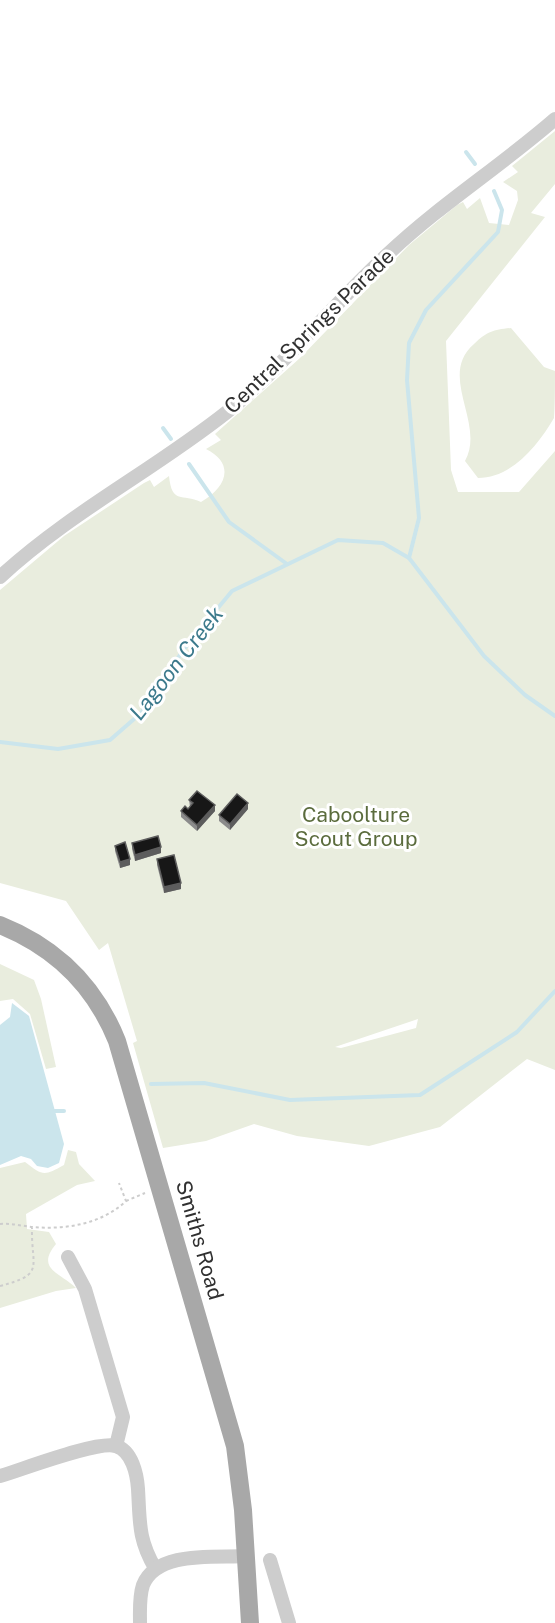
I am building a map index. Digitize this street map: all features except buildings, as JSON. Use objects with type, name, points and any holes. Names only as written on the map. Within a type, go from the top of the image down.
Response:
[{"type":"main road","name":"Smiths Road","points":[[0,925],[38,944],[74,973],[95,998],[117,1041],[235,1446],[250,1623]]},
{"type":"street","name":"Central Springs Parade","points":[[0,577],[73,519],[187,443],[232,407],[299,347],[367,273],[416,228],[555,119]]},
{"type":"street","points":[[68,1257],[85,1289],[123,1417],[116,1446]]},
{"type":"street","points":[[0,1476],[96,1447],[116,1446],[130,1457],[138,1486],[138,1521],[142,1546],[155,1568]]},
{"type":"street","points":[[140,1623],[143,1585],[155,1568],[173,1561],[246,1556]]},
{"type":"street","points":[[270,1560],[289,1623]]},
{"type":"path","points":[[119,1183],[126,1201]]},
{"type":"path","points":[[0,1224],[32,1227],[74,1226],[112,1214],[126,1201],[145,1193]]},
{"type":"path","points":[[0,1286],[28,1278],[35,1268],[32,1227]]},
{"type":"green space","name":"Caboolture Scout Group","points":[[555,131],[555,184],[531,213],[545,217],[446,341],[451,470],[458,492],[519,492],[555,451],[555,1070],[527,1059],[440,1127],[369,1146],[297,1136],[254,1124],[206,1141],[163,1148],[133,1043],[137,1041],[108,943],[99,950],[66,901],[0,883],[0,590],[64,536],[150,480],[154,487],[169,476],[175,495],[201,502],[210,496],[217,490],[224,476],[221,462],[206,449],[221,440],[215,434],[300,358],[409,245],[457,205],[463,202],[467,209],[480,198],[489,223],[509,225],[518,200],[517,191],[503,182],[518,172],[512,166]],"holes":[[[418,1019],[416,1028],[341,1048],[335,1047]]]},
{"type":"green space","points":[[511,328],[544,367],[555,371],[554,418],[532,449],[513,466],[490,477],[478,478],[465,461],[470,446],[470,431],[460,385],[460,370],[464,357],[474,344],[491,332]]},
{"type":"green space","points":[[0,964],[34,980],[41,999],[56,1067],[46,1069],[30,1014],[13,999],[0,1001]]},
{"type":"green space","points":[[68,1150],[76,1152],[79,1164],[95,1181],[77,1185],[26,1214],[27,1229],[49,1232],[56,1244],[48,1259],[52,1270],[76,1288],[56,1291],[0,1308],[0,1168],[25,1162],[40,1172],[48,1173],[64,1165]]},
{"type":"water","points":[[12,1003],[29,1016],[64,1144],[59,1163],[48,1168],[37,1166],[31,1159],[21,1156],[0,1165],[0,1025],[10,1017]]},
{"type":"waterway","points":[[466,152],[475,164]]},
{"type":"waterway","points":[[409,558],[419,518],[407,380],[409,343],[426,310],[498,232],[502,210],[494,191]]},
{"type":"waterway","points":[[163,428],[171,439]]},
{"type":"waterway","points":[[189,464],[229,522],[287,564]]},
{"type":"waterway","name":"Lagoon Creek","points":[[0,742],[58,749],[110,740],[141,713],[184,649],[232,591],[338,540],[383,543],[409,558],[484,656],[525,695],[555,716]]},
{"type":"waterway","points":[[151,1084],[204,1083],[290,1100],[420,1095],[517,1032],[555,991]]},
{"type":"waterway","points":[[52,1111],[64,1111]]}]
